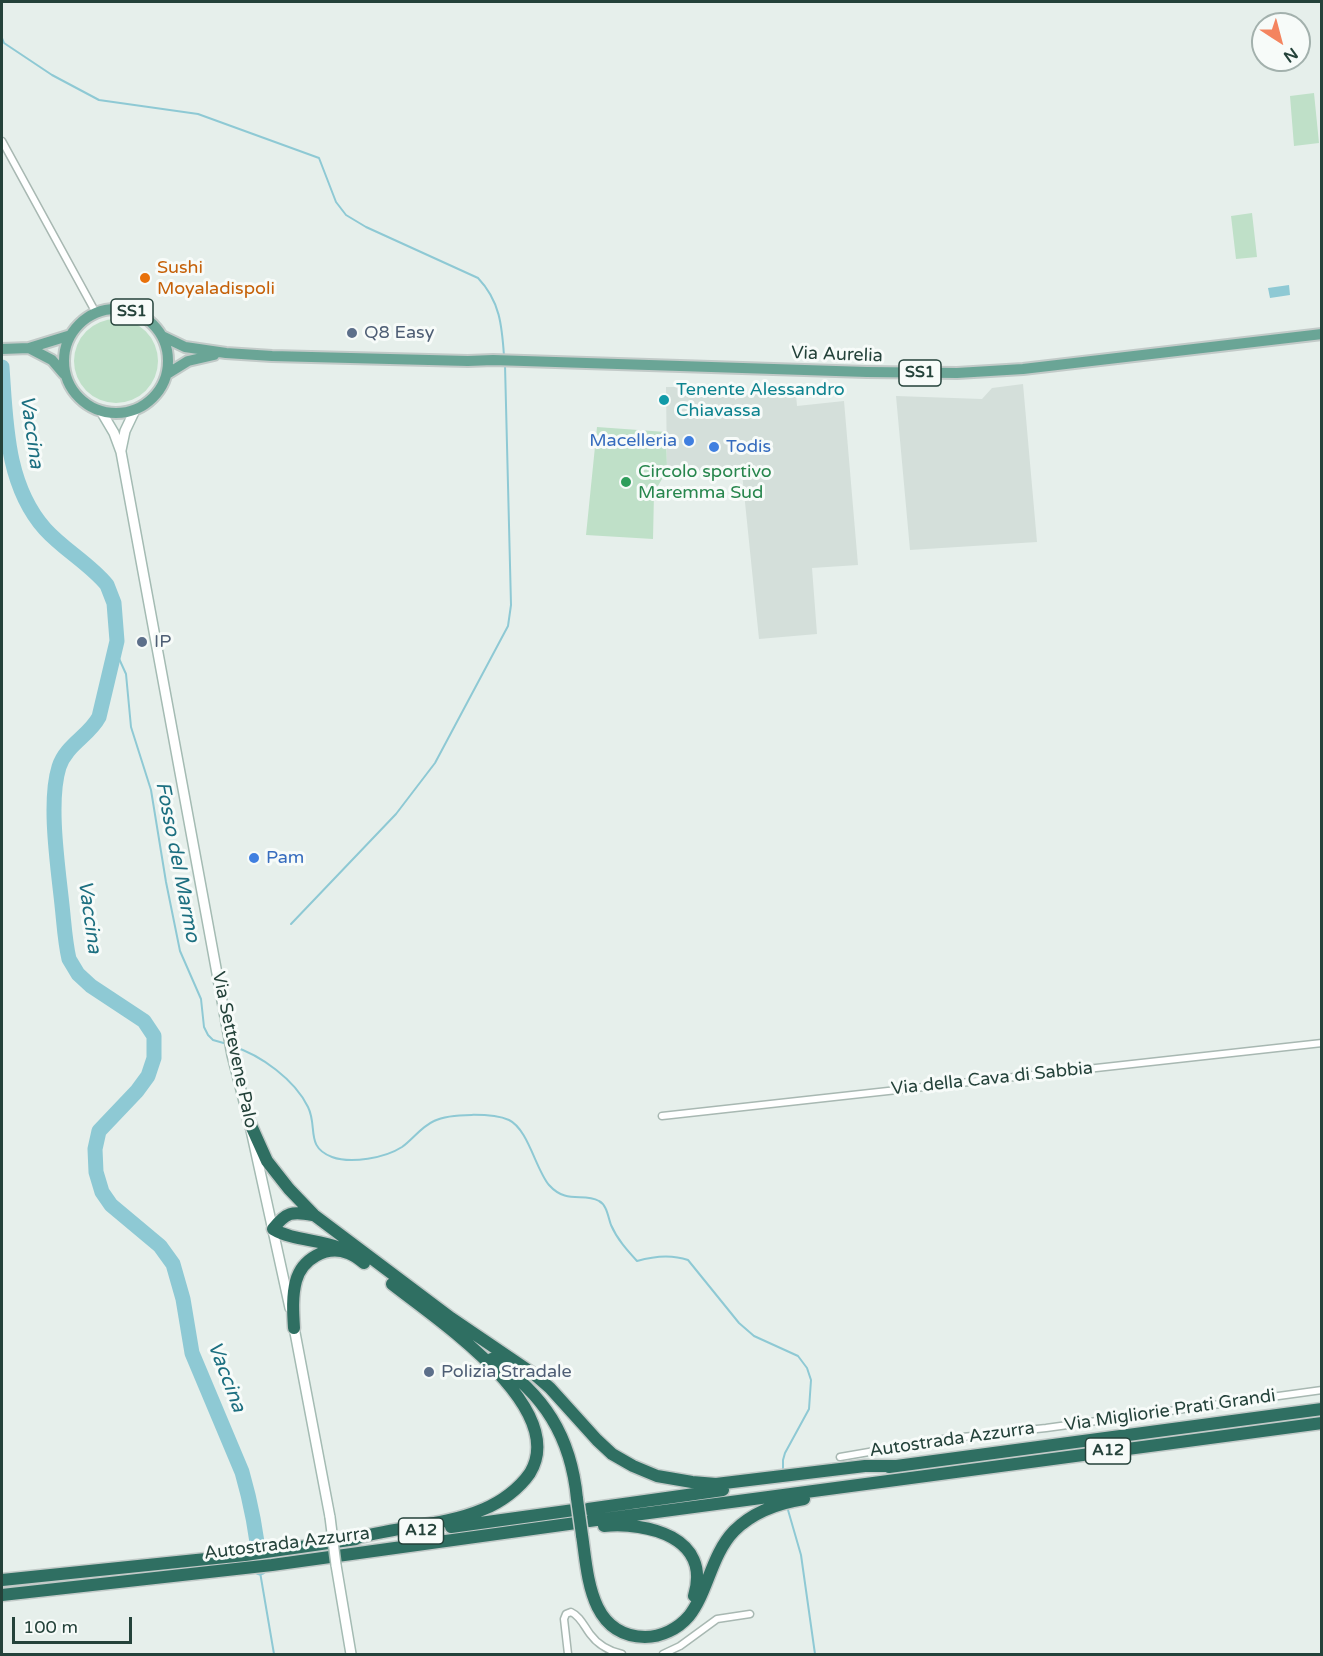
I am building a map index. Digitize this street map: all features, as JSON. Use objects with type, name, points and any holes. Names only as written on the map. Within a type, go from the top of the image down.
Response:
[{"type":"highway","points":[[249,1121],[267,1161],[293,1194],[314,1215],[493,1348],[545,1383],[603,1446],[618,1458],[662,1477],[700,1483],[785,1488]]},
{"type":"highway","points":[[314,1215],[292,1212],[273,1229],[286,1235],[330,1244],[350,1253],[473,1347],[520,1379],[550,1414],[567,1451],[583,1520],[590,1589],[599,1611],[611,1624],[623,1632],[636,1636],[651,1636],[673,1629],[689,1615],[718,1554],[732,1533],[785,1488]]},
{"type":"highway","points":[[294,1328],[295,1287],[303,1267],[314,1257],[325,1252],[350,1253]]},
{"type":"highway","points":[[350,1540],[379,1531],[451,1520],[475,1513],[508,1495],[521,1484],[531,1470],[535,1463],[537,1445],[531,1417],[506,1382],[473,1347]]},
{"type":"highway","points":[[493,1348],[535,1390],[555,1415],[573,1456],[592,1579],[597,1599],[605,1613],[616,1623],[634,1632],[655,1632],[676,1623],[687,1610],[696,1588],[697,1575],[691,1557],[678,1541],[662,1532],[641,1526],[583,1520]]},
{"type":"highway","name":"Autostrada Azzurra","points":[[2,1580],[245,1561],[272,1565],[401,1547],[435,1546],[785,1488],[870,1466],[895,1466],[1322,1410]]},
{"type":"highway","name":"Autostrada Azzurra","points":[[785,1488],[868,1490],[895,1479],[1322,1423]]},
{"type":"highway","name":"Autostrada Azzurra","points":[[2,1595],[245,1561],[268,1551],[350,1540],[583,1520]]},
{"type":"main road","name":"SS1","points":[[2,348],[29,348],[71,335],[82,322],[96,313],[111,309],[126,310],[141,315],[153,324],[162,336],[169,361],[167,374],[160,389],[149,402],[135,410]]},
{"type":"main road","name":"Via Aurelia","points":[[162,336],[185,347],[226,353],[307,357],[971,373],[1322,334]]},
{"type":"main road","points":[[67,378],[65,356],[71,335]]},
{"type":"main road","points":[[29,348],[52,360],[86,404],[100,411],[118,413],[135,410]]},
{"type":"main road","name":"Via Aurelia","points":[[167,374],[188,361],[226,353]]},
{"type":"main road","name":"Via Settevene Palo","points":[[121,452],[125,431],[135,410]]},
{"type":"main road","name":"Via Settevene Palo","points":[[100,411],[111,428],[121,452],[228,1036],[294,1328],[330,1517],[351,1654]]},
{"type":"street","points":[[2,141],[96,313]]},
{"type":"street","name":"Via della Cava di Sabbia","points":[[662,1116],[1322,1043]]},
{"type":"street","name":"Via Migliorie Prati Grandi","points":[[840,1457],[944,1439],[1046,1428],[1322,1390]]},
{"type":"street","points":[[568,1654],[564,1619],[566,1614],[571,1612],[577,1615],[597,1642],[622,1654]]},
{"type":"street","points":[[663,1654],[680,1646],[714,1620],[750,1614]]},
{"type":"shaded area","points":[[1023,384],[1037,542],[910,550],[896,396],[982,399],[992,388]]},
{"type":"shaded area","points":[[666,387],[732,387],[735,400],[744,394],[796,394],[797,406],[844,401],[858,565],[812,568],[817,634],[759,639],[742,473],[667,470]]},
{"type":"green space","points":[[1314,93],[1319,143],[1294,146],[1290,96]]},
{"type":"green space","points":[[1252,213],[1257,257],[1236,259],[1231,216]]},
{"type":"green space","points":[[116,319],[132,322],[146,331],[155,345],[158,361],[155,377],[146,391],[132,400],[116,403],[100,400],[86,391],[77,377],[74,361],[77,345],[86,331],[100,322]]},
{"type":"green space","name":"Circolo sportivo Maremma Sud","points":[[597,427],[666,432],[667,470],[654,493],[653,539],[586,535]]},
{"type":"water","points":[[1289,285],[1290,295],[1270,298],[1268,288]]},
{"type":"waterway","points":[[2,38],[4,43],[52,75],[99,100],[198,114],[319,158],[336,202],[346,215],[366,227],[478,278],[491,296],[499,314],[504,356]]},
{"type":"waterway","points":[[291,924],[396,814],[435,763],[508,626],[511,605],[505,365]]},
{"type":"waterway","name":"Vaccina","points":[[2,367],[10,452],[22,493],[32,512],[45,529],[107,585],[114,603],[117,641],[99,717],[90,730],[62,759],[59,767],[54,798],[56,854],[69,959],[78,974],[91,986],[144,1021],[154,1036],[154,1058],[148,1076],[137,1091],[99,1131],[95,1149],[96,1172],[102,1192],[111,1205],[160,1246],[173,1264],[183,1299],[192,1353],[242,1472],[253,1519],[260,1568]]},
{"type":"waterway","name":"Fosso del Marmo","points":[[116,652],[126,674],[131,727],[151,790],[180,951],[201,999],[204,1027],[208,1035],[213,1040],[227,1044]]},
{"type":"waterway","name":"Fosso del Marmo","points":[[232,1046],[265,1062],[295,1087],[311,1114],[318,1148],[332,1157],[358,1160],[387,1154],[402,1147],[429,1124],[450,1116],[493,1116],[509,1120],[516,1125],[527,1141],[549,1185],[562,1195],[593,1199],[602,1203],[616,1235],[637,1261],[662,1256],[688,1260],[739,1323],[754,1336],[798,1356],[807,1368],[811,1380],[809,1409],[785,1453],[783,1472]]},
{"type":"waterway","name":"Fosso del Marmo","points":[[788,1510],[801,1555],[815,1654]]},
{"type":"waterway","points":[[260,1572],[274,1654]]},
{"type":"place","name":"Sushi Moyaladispoli","points":[[145,278]]},
{"type":"place","name":"Q8 Easy","points":[[352,333]]},
{"type":"place","name":"Tenente Alessandro Chiavassa","points":[[664,400]]},
{"type":"place","name":"Macelleria","points":[[689,441]]},
{"type":"place","name":"Todis","points":[[714,447]]},
{"type":"place","name":"Circolo sportivo Maremma Sud","points":[[626,482]]},
{"type":"place","name":"IP","points":[[142,642]]},
{"type":"place","name":"Pam","points":[[254,858]]},
{"type":"place","name":"Polizia Stradale","points":[[429,1372]]}]
